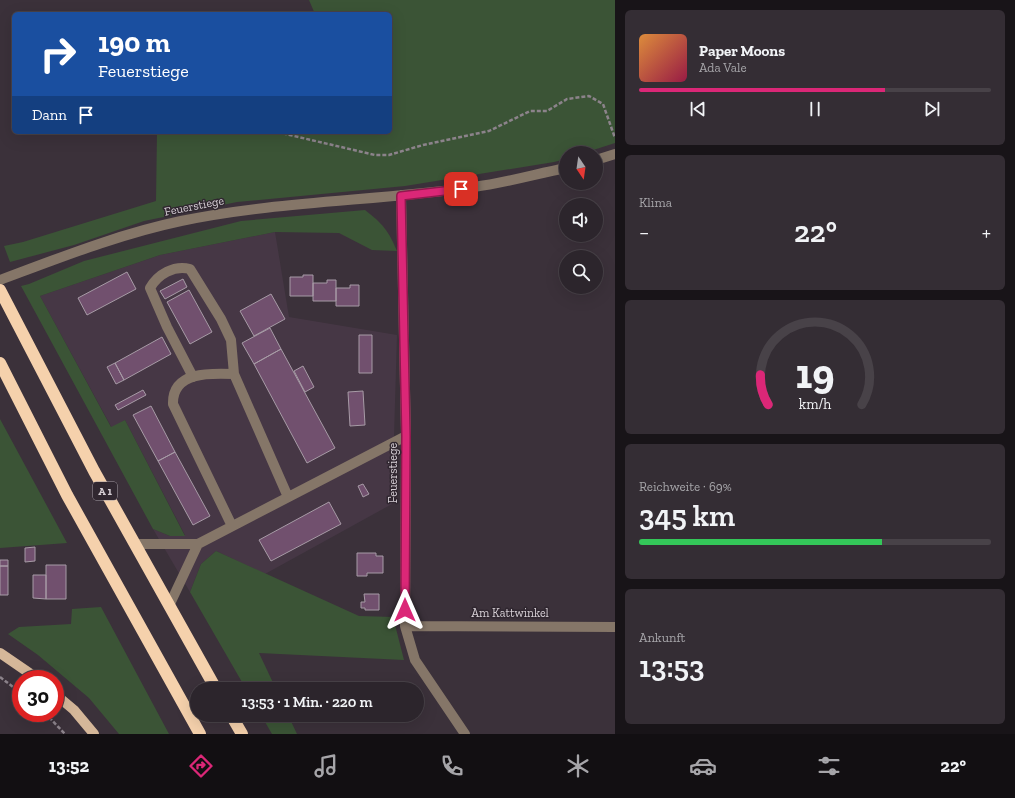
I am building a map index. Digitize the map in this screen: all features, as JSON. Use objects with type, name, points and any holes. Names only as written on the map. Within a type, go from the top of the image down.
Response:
[{"type":"highway","name":"A 1","points":[[0,290],[94,471],[212,682]]},
{"type":"highway","points":[[0,364],[67,495],[200,734]]},
{"type":"highway","points":[[235,722],[242,734]]},
{"type":"main road","points":[[0,653],[25,670]]},
{"type":"main road","points":[[64,702],[74,710],[94,734]]},
{"type":"street","points":[[603,158],[615,154]]},
{"type":"street","name":"Feuerstiege","points":[[0,280],[129,234],[180,221],[238,211],[401,196],[476,187],[559,169]]},
{"type":"street","name":"Feuerstiege","points":[[401,196],[406,436],[405,626],[416,660],[465,734]]},
{"type":"street","points":[[193,377],[167,326],[150,288],[154,281],[171,269],[181,267],[190,269],[231,340],[234,374],[288,497]]},
{"type":"street","points":[[232,526],[173,404],[173,396],[177,385],[193,377],[205,373],[234,374]]},
{"type":"street","points":[[136,544],[198,544],[406,436]]},
{"type":"street","points":[[169,606],[198,544]]},
{"type":"street","name":"Am Kattwinkel","points":[[405,626],[615,626]]},
{"type":"path","points":[[286,134],[375,155],[389,155],[423,144],[489,131],[530,111],[547,111],[567,99],[589,96],[603,104],[615,138]]},
{"type":"path","points":[[0,677],[12,686]]},
{"type":"path","points":[[54,722],[65,734]]},
{"type":"shaded area","points":[[275,232],[289,317],[397,335],[392,504],[265,574],[216,551],[201,564],[190,592],[153,529],[170,536],[185,535],[125,420],[112,428],[40,296],[160,255]]},
{"type":"green space","points":[[309,0],[615,0],[615,143],[603,147],[559,146],[559,161],[405,186],[237,202],[144,221],[74,245],[10,262],[4,246],[23,242],[156,201],[157,134],[392,134],[392,12],[314,12]]},
{"type":"green space","points":[[365,210],[384,228],[397,251],[372,250],[339,233],[275,232],[160,255],[40,296],[111,427],[125,420],[185,536],[170,536],[153,529],[21,286],[84,261],[241,221]]},
{"type":"green space","points":[[0,419],[67,543],[0,548]]},
{"type":"green space","points":[[216,551],[359,616],[393,617],[404,660],[259,653],[273,682],[242,682],[190,592],[201,564]]},
{"type":"green space","points":[[101,607],[169,734],[119,734],[89,698],[64,677],[64,670],[56,670],[38,655],[8,634],[19,627],[71,624],[72,609]]},
{"type":"green space","points":[[265,722],[291,722],[297,734],[272,734]]},
{"type":"building","points":[[127,272],[136,289],[87,315],[78,298]]},
{"type":"building","points":[[303,275],[313,275],[313,296],[290,296],[290,277],[303,277]]},
{"type":"building","points":[[183,279],[187,287],[165,299],[160,291]]},
{"type":"building","points":[[327,280],[336,280],[336,301],[313,301],[313,283],[327,283]]},
{"type":"building","points":[[350,285],[359,285],[359,306],[336,306],[336,288],[350,288]]},
{"type":"building","points":[[189,290],[212,332],[190,344],[167,302]]},
{"type":"building","points":[[271,294],[285,319],[254,336],[240,311]]},
{"type":"building","points":[[270,328],[281,349],[254,364],[242,343]]},
{"type":"building","points":[[359,335],[372,335],[372,373],[359,373]]},
{"type":"building","points":[[162,337],[171,354],[124,380],[115,363]]},
{"type":"building","points":[[281,349],[335,448],[307,463],[254,364]]},
{"type":"building","points":[[115,363],[124,380],[116,384],[107,367]]},
{"type":"building","points":[[303,366],[314,387],[305,392],[294,371]]},
{"type":"building","points":[[143,390],[146,395],[118,410],[115,405]]},
{"type":"building","points":[[363,391],[365,425],[350,426],[348,392]]},
{"type":"building","points":[[151,406],[175,452],[158,461],[133,415]]},
{"type":"building","points":[[175,452],[210,516],[193,525],[158,461]]},
{"type":"building","points":[[363,484],[369,494],[363,497],[358,486]]},
{"type":"building","points":[[329,502],[341,524],[271,561],[259,540]]},
{"type":"building","points":[[35,547],[35,561],[25,562],[25,548]]},
{"type":"building","points":[[357,553],[376,553],[376,556],[383,556],[383,573],[367,573],[367,576],[357,576]]},
{"type":"building","points":[[0,560],[8,560],[8,566],[0,566]]},
{"type":"building","points":[[46,565],[66,565],[66,599],[46,599]]},
{"type":"building","points":[[0,566],[8,566],[8,595],[0,595]]},
{"type":"building","points":[[33,575],[46,575],[46,599],[33,598]]},
{"type":"building","points":[[364,594],[379,594],[379,610],[365,610],[365,608],[361,608],[361,602],[365,602]]},
{"type":"route","points":[[405,610],[406,436],[401,196],[461,189]]}]
